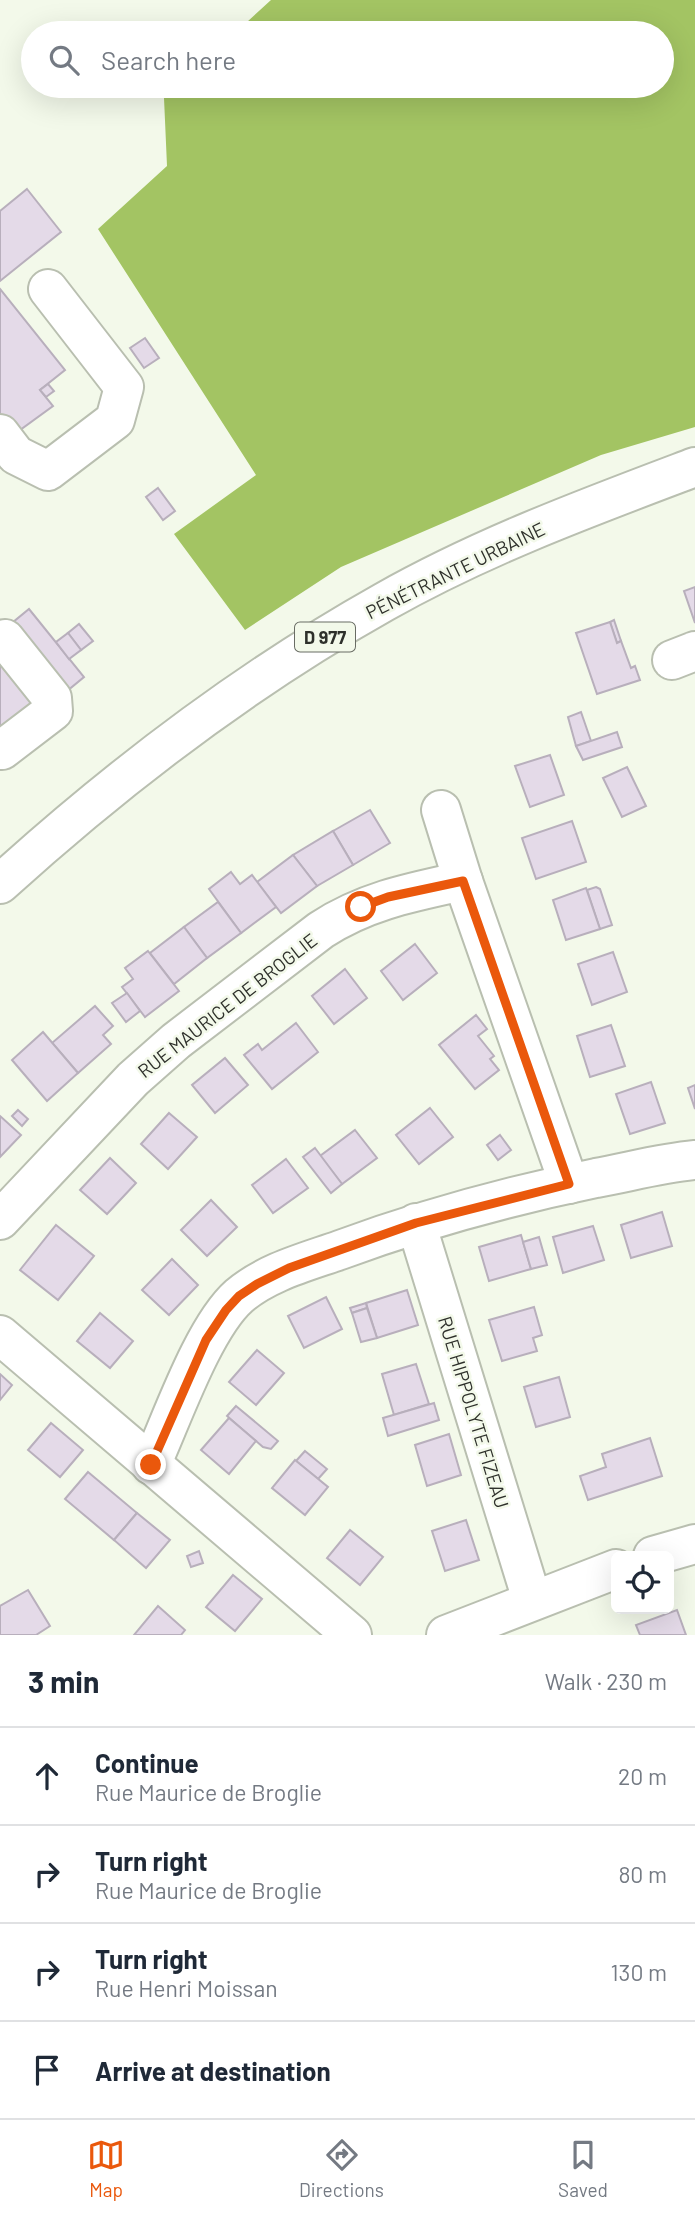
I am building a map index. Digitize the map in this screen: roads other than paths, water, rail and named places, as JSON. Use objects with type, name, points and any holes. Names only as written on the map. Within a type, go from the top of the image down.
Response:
[{"type":"street","points":[[0,434],[16,455],[48,471],[115,420],[124,387],[48,289]]},
{"type":"street","name":"PÉNÉTRANTE URBAINE","points":[[0,884],[94,803],[197,722],[256,680],[361,616],[405,591],[515,537],[695,467]]},
{"type":"street","points":[[1,749],[53,711],[52,698],[5,639]]},
{"type":"street","points":[[441,810],[463,881],[569,1184]]},
{"type":"street","name":"RUE MAURICE DE BROGLIE","points":[[0,1220],[143,1070],[176,1041],[321,930],[342,916],[388,897],[463,881]]},
{"type":"street","points":[[151,1465],[206,1340],[226,1310],[239,1296],[257,1284],[289,1268],[416,1223],[569,1184],[695,1160]]},
{"type":"street","name":"RUE HIPPOLYTE FIZEAU","points":[[416,1223],[532,1600]]},
{"type":"street","points":[[0,1335],[352,1635]]},
{"type":"street","points":[[670,1551],[695,1544]]},
{"type":"street","points":[[446,1635],[611,1571]]}]
